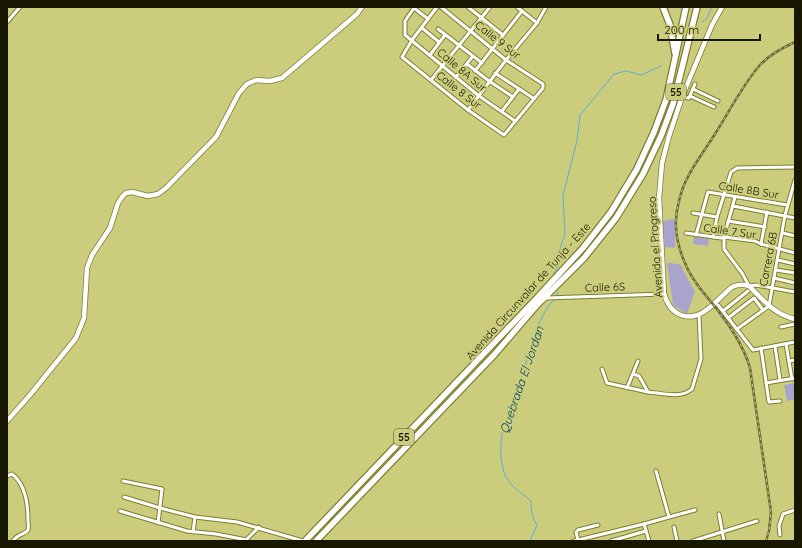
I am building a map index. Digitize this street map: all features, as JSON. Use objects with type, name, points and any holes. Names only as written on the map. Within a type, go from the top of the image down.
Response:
[{"type":"highway","points":[[663,7],[670,25],[673,39],[675,53],[674,67]]},
{"type":"highway","name":"Avenida Circunvalar de Tunja - Este","points":[[304,541],[537,298],[583,248],[606,218],[637,169],[654,132],[666,100],[686,7]]},
{"type":"highway","name":"Avenida Circunvalar de Tunja - Este","points":[[316,541],[494,355],[584,258],[616,218],[643,174],[661,136],[673,104],[697,7]]},
{"type":"main road","points":[[7,420],[30,395],[76,338],[84,318],[87,268],[92,255],[110,228],[118,203],[122,197],[132,192],[148,196],[158,194],[166,188],[216,137],[239,94],[247,84],[256,80],[270,81],[282,78],[356,14],[362,7]]},
{"type":"main road","name":"Avenida el Progreso","points":[[699,315],[685,316],[679,314],[670,307],[664,294],[659,198],[664,157],[682,97],[712,25],[722,7]]},
{"type":"main road","points":[[699,315],[732,287],[742,284],[749,286],[769,306],[782,315],[795,319]]},
{"type":"street","points":[[7,22],[20,7]]},
{"type":"street","points":[[412,40],[437,7]]},
{"type":"street","name":"Calle 9 Sur","points":[[441,7],[506,60],[542,83],[543,88],[533,98]]},
{"type":"street","points":[[468,7],[503,36]]},
{"type":"street","points":[[431,80],[490,7]]},
{"type":"street","points":[[517,7],[537,23]]},
{"type":"street","points":[[468,110],[495,73],[537,23],[546,7]]},
{"type":"street","points":[[414,8],[428,19]]},
{"type":"street","name":"Calle 8A Sur","points":[[414,8],[405,21],[405,35],[479,96],[515,121]]},
{"type":"street","points":[[476,71],[522,11]]},
{"type":"street","points":[[422,28],[439,42]]},
{"type":"street","points":[[438,29],[458,46],[482,63]]},
{"type":"street","points":[[430,55],[445,35]]},
{"type":"street","name":"Calle 8 Sur","points":[[412,40],[402,56],[403,58],[468,110],[504,135],[515,121]]},
{"type":"street","points":[[456,77],[473,56]]},
{"type":"street","points":[[467,64],[513,97]]},
{"type":"street","points":[[495,73],[533,98],[515,121]]},
{"type":"street","points":[[682,97],[687,99],[690,96],[695,84]]},
{"type":"street","points":[[502,111],[519,89]]},
{"type":"street","points":[[693,89],[718,101]]},
{"type":"street","points":[[690,96],[714,107]]},
{"type":"street","points":[[713,237],[717,216],[731,172],[733,170],[737,168],[795,167]]},
{"type":"street","name":"Carrera 6B","points":[[769,306],[787,205],[795,180]]},
{"type":"street","name":"Calle 8B Sur","points":[[701,214],[708,192],[787,205]]},
{"type":"street","points":[[735,196],[724,236],[724,249],[742,273],[749,286],[756,285],[795,292]]},
{"type":"street","points":[[732,206],[795,218]]},
{"type":"street","points":[[761,244],[767,212]]},
{"type":"street","points":[[693,213],[717,216]]},
{"type":"street","points":[[696,235],[701,214]]},
{"type":"street","points":[[728,221],[765,227]]},
{"type":"street","name":"Calle 7 Sur","points":[[686,233],[721,238],[724,236],[755,241],[795,253]]},
{"type":"street","points":[[783,233],[795,236]]},
{"type":"street","points":[[778,260],[795,264]]},
{"type":"street","points":[[776,270],[795,273]]},
{"type":"street","points":[[774,278],[795,282]]},
{"type":"street","points":[[723,311],[748,291]]},
{"type":"street","name":"Calle 6S","points":[[546,298],[664,294]]},
{"type":"street","points":[[728,318],[754,298],[763,310]]},
{"type":"street","points":[[718,305],[753,350],[795,342]]},
{"type":"street","points":[[737,329],[769,306]]},
{"type":"street","points":[[602,368],[607,383],[648,392],[684,394],[690,392],[701,359],[699,315]]},
{"type":"street","points":[[781,327],[795,324]]},
{"type":"street","points":[[766,383],[794,378],[786,344]]},
{"type":"street","points":[[775,346],[780,380]]},
{"type":"street","points":[[761,348],[769,402],[780,401]]},
{"type":"street","points":[[789,361],[795,360]]},
{"type":"street","points":[[627,388],[638,361]]},
{"type":"street","points":[[633,374],[639,376],[648,392]]},
{"type":"street","points":[[656,471],[669,517]]},
{"type":"street","points":[[7,476],[12,474],[20,482],[28,508],[28,529],[25,533],[16,537],[13,541]]},
{"type":"street","points":[[123,481],[162,489],[158,523]]},
{"type":"street","points":[[124,497],[195,517],[237,522],[259,527],[304,541]]},
{"type":"street","points":[[598,525],[578,530],[576,532],[576,540],[695,510]]},
{"type":"street","points":[[780,535],[779,526],[783,514],[795,510]]},
{"type":"street","points":[[120,511],[193,532],[216,534],[246,540],[259,527]]},
{"type":"street","points":[[719,514],[724,541]]},
{"type":"street","points":[[193,532],[195,517]]},
{"type":"street","points":[[693,541],[757,521]]},
{"type":"street","points":[[644,524],[649,541]]},
{"type":"street","points":[[674,527],[677,541]]},
{"type":"street","points":[[611,541],[646,531]]},
{"type":"shaded area","points":[[676,219],[675,248],[665,247],[663,221]]},
{"type":"shaded area","points":[[694,237],[709,239],[708,246],[693,244]]},
{"type":"shaded area","points":[[667,263],[680,264],[695,292],[687,314],[673,305]]},
{"type":"shaded area","points":[[795,383],[795,399],[787,401],[784,385]]},
{"type":"waterway","points":[[702,22],[707,18],[712,7]]},
{"type":"waterway","points":[[554,273],[560,263],[559,252],[565,234],[563,195],[577,141],[580,115],[614,74],[626,71],[641,75],[661,66]]},
{"type":"waterway","points":[[557,296],[558,292]]},
{"type":"waterway","name":"Quebrada El Jordan","points":[[530,541],[537,525],[532,513],[531,501],[512,486],[506,477],[501,456],[502,433],[537,328],[548,307],[554,300]]},
{"type":"railway","points":[[766,541],[769,531],[771,512],[750,368],[743,351],[724,318],[697,284],[687,268],[679,248],[676,232],[676,217],[681,192],[689,174],[736,98],[760,65],[767,58],[795,42]]}]
